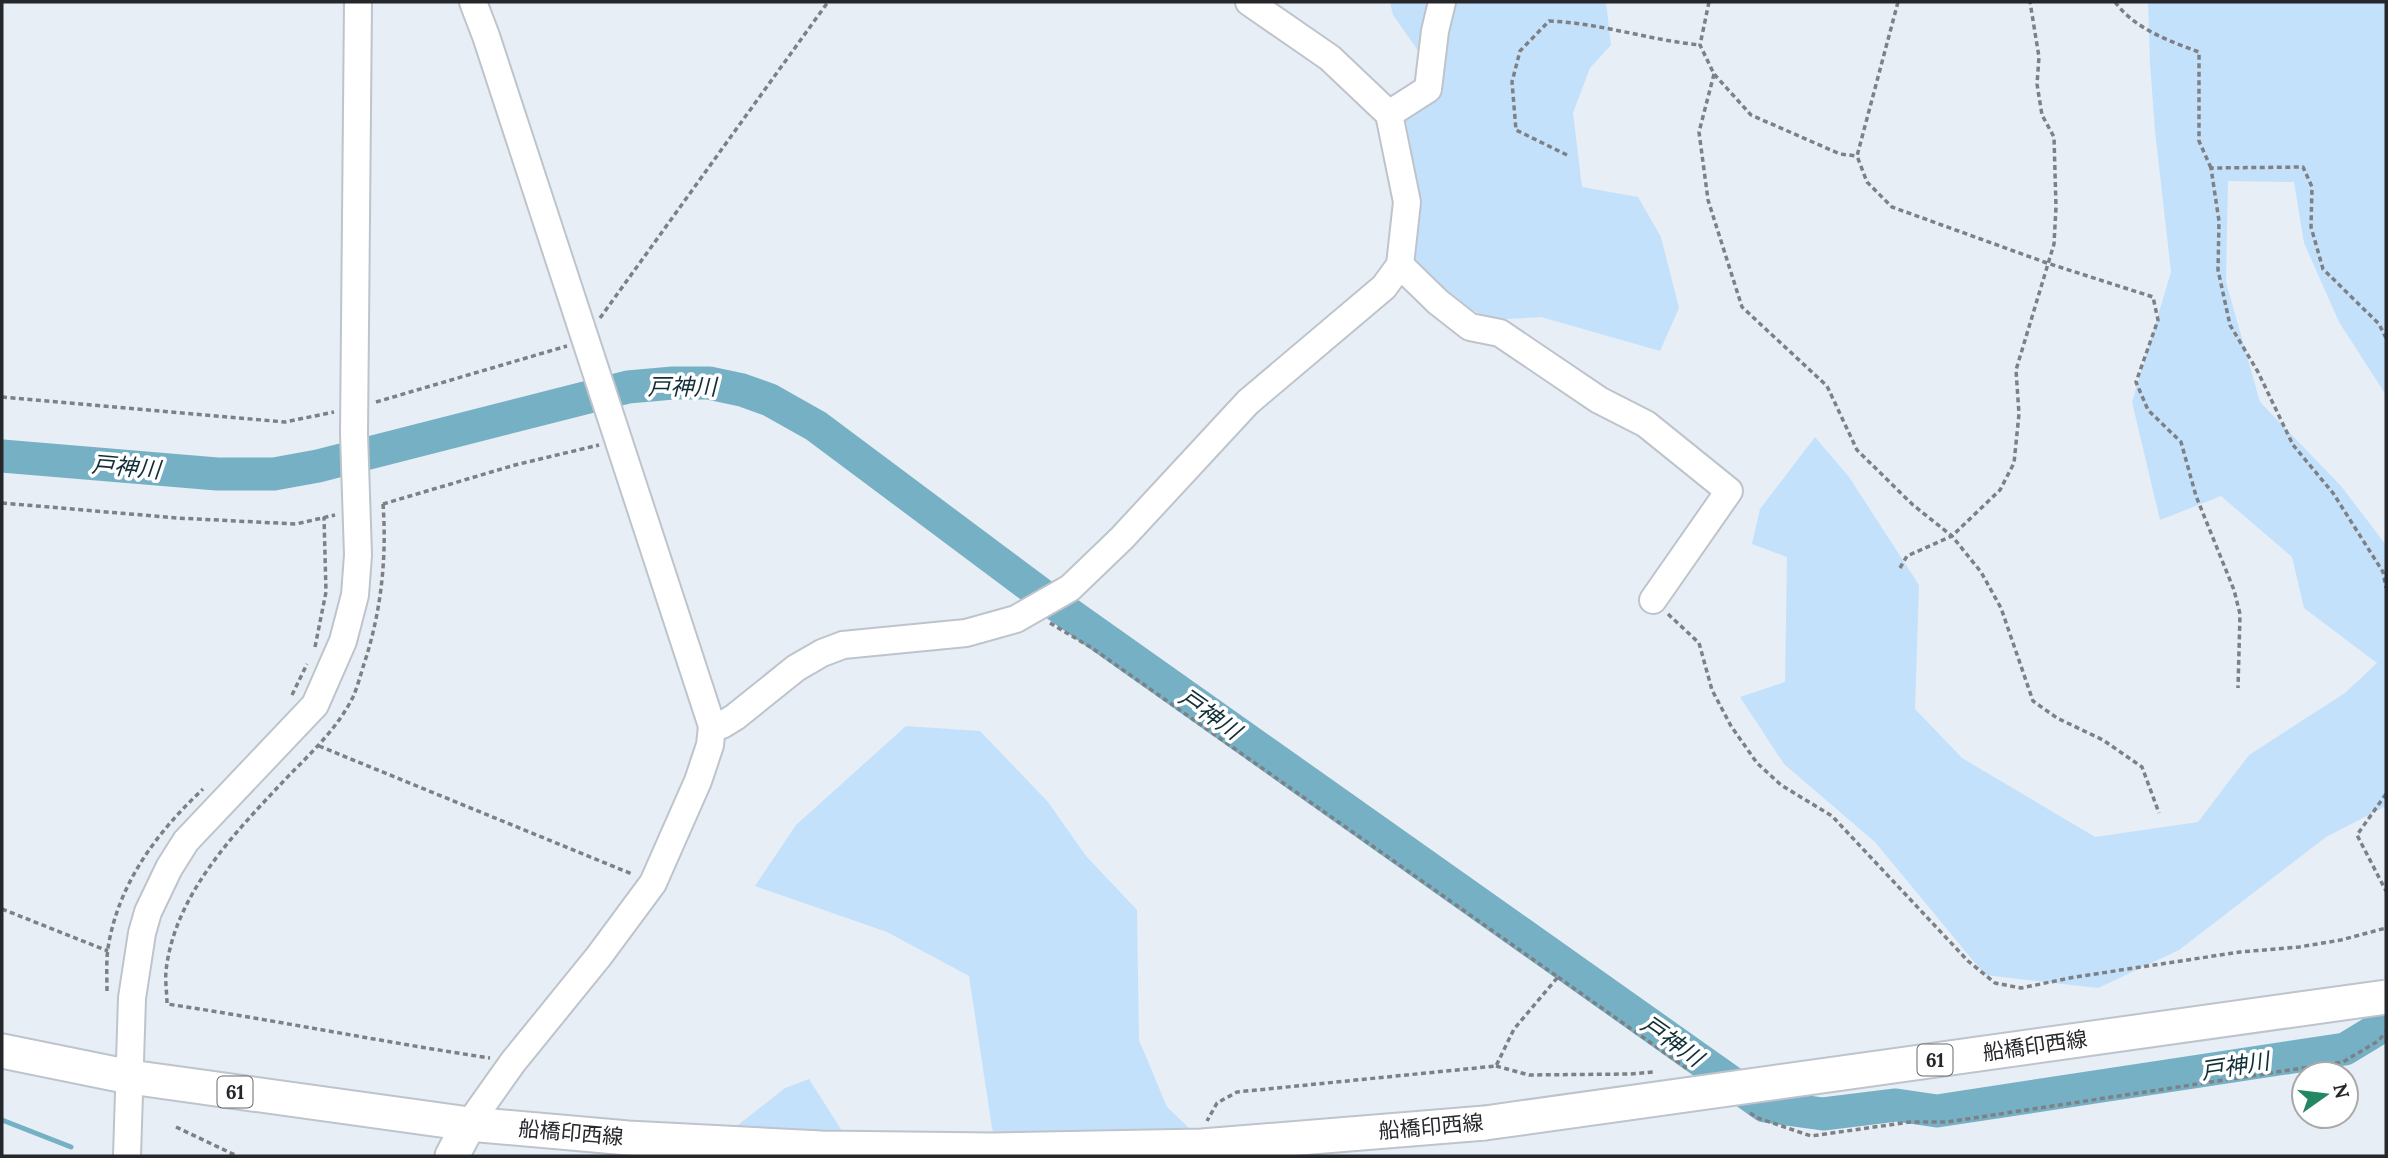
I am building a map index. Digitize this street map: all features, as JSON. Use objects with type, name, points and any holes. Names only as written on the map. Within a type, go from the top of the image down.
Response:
[{"type":"main road","name":"船橋印西線","points":[[2,1051],[130,1077],[626,1147],[993,1150],[1202,1146],[1485,1123],[2386,997]]},
{"type":"main road","points":[[452,1156],[469,1124]]},
{"type":"street","points":[[127,1156],[132,998],[148,912],[169,868],[186,841],[315,705],[343,641],[355,596],[358,555],[354,434],[358,2]]},
{"type":"street","points":[[469,1124],[513,1062],[599,956],[653,883],[698,781],[710,745],[712,726],[473,2]]},
{"type":"street","points":[[712,726],[722,725],[735,717],[796,668],[822,653],[843,645],[966,633],[1016,619],[1070,588],[1122,538],[1248,402],[1384,287],[1400,265],[1407,202],[1388,114],[1330,58],[1249,2]]},
{"type":"street","points":[[1388,114],[1428,89],[1435,31],[1442,2]]},
{"type":"street","points":[[1400,265],[1438,302],[1470,327],[1500,333],[1599,400],[1646,424],[1729,491],[1653,600]]},
{"type":"path","points":[[376,402],[584,337],[828,2]]},
{"type":"path","points":[[1709,2],[1700,45],[1714,74],[1751,115],[1840,154],[1857,156]]},
{"type":"path","points":[[1898,2],[1857,156],[1867,182],[1892,208],[2153,297],[2158,320],[2136,382],[2148,410],[2181,442],[2196,496],[2234,590],[2240,614],[2238,688]]},
{"type":"path","points":[[1900,568],[1907,556],[1952,536],[2000,490],[2014,463],[2019,414],[2016,370],[2054,244],[2056,219],[2054,137],[2042,114],[2037,84],[2039,57],[2030,2]]},
{"type":"path","points":[[2115,2],[2154,35],[2199,52],[2199,141],[2211,168],[2219,220],[2218,270],[2230,326],[2258,372],[2293,445],[2333,493],[2383,572],[2386,588]]},
{"type":"path","points":[[1567,155],[1516,130],[1512,82],[1520,51],[1549,21],[1576,22],[1664,41],[1700,45]]},
{"type":"path","points":[[1714,74],[1699,132],[1708,200],[1742,307],[1828,386],[1857,450],[1913,505],[1952,536],[1981,572],[2001,608],[2033,701],[2057,718],[2103,740],[2142,767],[2159,813]]},
{"type":"path","points":[[2211,168],[2303,167],[2312,187],[2311,227],[2323,269],[2378,324],[2386,338]]},
{"type":"path","points":[[2,397],[285,422],[337,411]]},
{"type":"path","points":[[513,1062],[377,1041],[276,1020],[167,1003],[166,971],[179,918],[214,859],[318,746],[353,697],[373,637],[382,581],[385,534],[383,504],[515,465],[618,441]]},
{"type":"path","points":[[2,503],[177,518],[296,524],[336,515]]},
{"type":"path","points":[[315,647],[326,592],[324,517]]},
{"type":"path","points":[[1653,600],[1699,643],[1712,690],[1731,726],[1757,763],[1781,785],[1832,816],[1968,961],[1995,983],[2021,988],[2240,952],[2309,945],[2386,928]]},
{"type":"path","points":[[1034,610],[1043,620],[1103,656],[1697,1075]]},
{"type":"path","points":[[285,704],[293,694],[309,659]]},
{"type":"path","points":[[318,746],[653,883]]},
{"type":"path","points":[[107,991],[108,951],[114,921],[130,878],[172,817],[212,780]]},
{"type":"path","points":[[2386,794],[2357,835],[2386,891]]},
{"type":"path","points":[[2,909],[108,951]]},
{"type":"path","points":[[1496,1066],[1514,1029],[1558,977]]},
{"type":"path","points":[[1748,1111],[1758,1118],[1811,1136],[1910,1122],[1947,1122],[2343,1062],[2378,1041],[2386,1032]]},
{"type":"path","points":[[1202,1146],[1205,1124],[1217,1103],[1237,1091],[1496,1066],[1529,1075],[1664,1071]]},
{"type":"path","points":[[1676,1069],[1687,1068]]},
{"type":"path","points":[[176,1127],[237,1156]]},
{"type":"shaded area","points":[[1390,2],[1606,2],[1611,45],[1590,68],[1573,113],[1582,187],[1638,197],[1661,237],[1679,308],[1660,351],[1541,317],[1490,320],[1406,271],[1403,114],[1442,85],[1393,15]]},
{"type":"shaded area","points":[[2148,2],[2386,2],[2386,395],[2339,322],[2304,243],[2294,182],[2228,181],[2226,282],[2260,402],[2341,486],[2386,545],[2386,806],[2326,837],[2179,950],[2098,988],[1985,975],[1875,842],[1784,764],[1740,697],[1785,682],[1787,557],[1752,544],[1760,509],[1815,437],[1849,477],[1919,585],[1915,709],[1962,758],[2095,837],[2198,822],[2249,755],[2345,693],[2377,663],[2304,608],[2292,557],[2221,496],[2160,520],[2132,402],[2171,272],[2155,131]]},
{"type":"shaded area","points":[[906,726],[980,731],[1048,802],[1086,856],[1137,910],[1139,1040],[1167,1107],[1218,1156],[1002,1156],[992,1128],[969,976],[887,932],[755,886],[796,825]]},
{"type":"shaded area","points":[[809,1079],[858,1156],[634,1156],[639,1124],[733,1129],[785,1088]]},
{"type":"waterway","name":"戸神川","points":[[2,456],[217,474],[274,474],[318,466],[628,387],[709,383],[742,390],[770,400],[816,426],[1041,594],[1765,1106],[1823,1114],[1896,1105],[1937,1111],[2345,1049],[2378,1029],[2386,1014]]},
{"type":"waterway","points":[[2,1120],[71,1147]]}]
